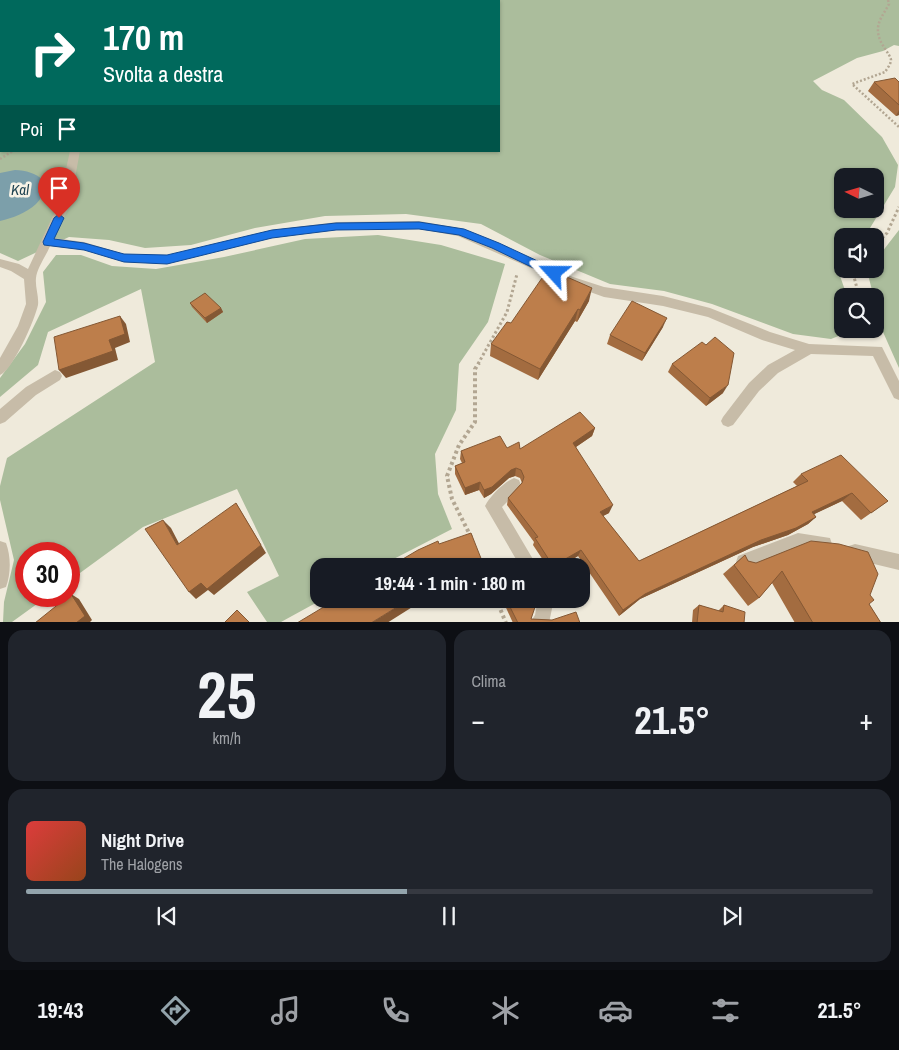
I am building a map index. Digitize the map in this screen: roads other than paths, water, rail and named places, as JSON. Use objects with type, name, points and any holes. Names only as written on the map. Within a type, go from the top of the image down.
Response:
[{"type":"street","points":[[0,368],[10,354],[24,326],[32,304],[30,277],[64,205],[75,152]]},
{"type":"street","points":[[48,242],[84,246],[124,258],[167,260],[272,234],[336,226],[403,225],[460,232],[569,280],[604,292],[663,301],[710,313],[767,336],[809,349],[878,351],[899,394]]},
{"type":"street","points":[[0,263],[15,267],[30,277]]},
{"type":"street","points":[[728,421],[754,387],[773,369],[809,349]]},
{"type":"street","points":[[0,418],[31,391],[55,376]]},
{"type":"street","points":[[514,485],[493,506],[524,558]]},
{"type":"street","points":[[744,562],[798,541],[899,562]]},
{"type":"street","points":[[0,549],[2,567],[0,581]]},
{"type":"street","points":[[538,622],[542,619],[544,608]]},
{"type":"water","name":"Kal","points":[[15,170],[37,175],[42,179],[45,190],[36,204],[28,210],[0,221],[0,173]]}]
